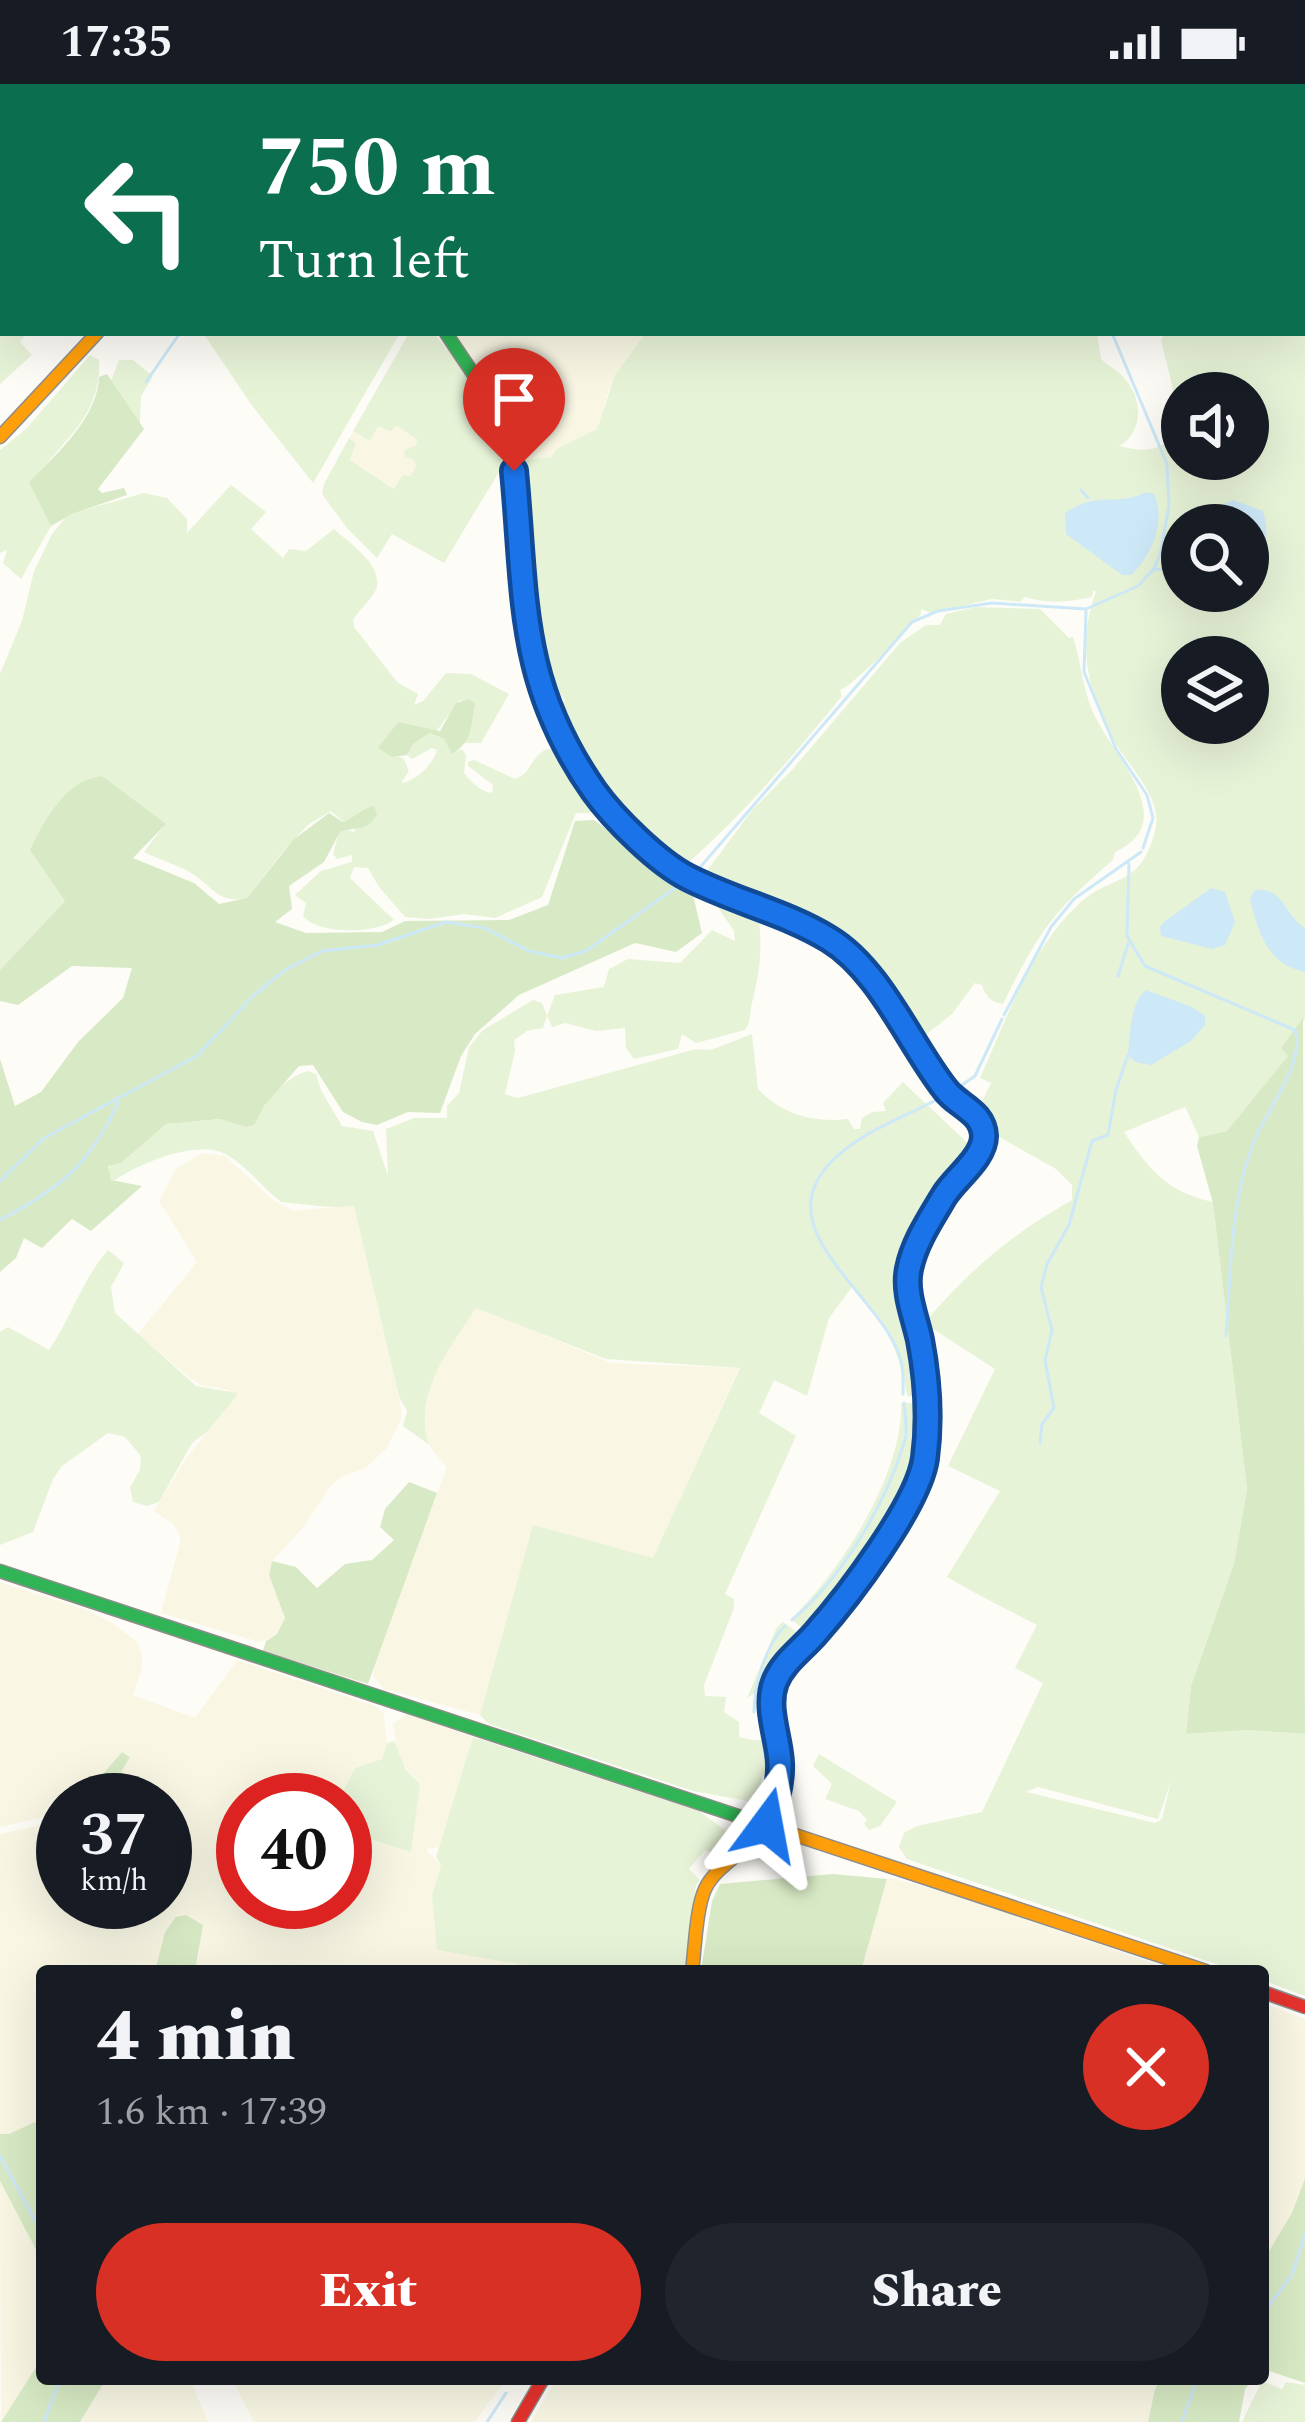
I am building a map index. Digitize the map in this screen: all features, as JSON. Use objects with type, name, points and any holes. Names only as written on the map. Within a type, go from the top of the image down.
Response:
[{"type":"street","points":[[456,84],[470,84]]},
{"type":"street","points":[[0,436],[94,336]]},
{"type":"street","points":[[448,336],[488,398],[508,443],[530,649],[548,708],[593,789],[637,836],[685,876],[794,922],[844,950],[910,1033],[944,1088],[979,1118],[984,1136],[979,1153],[944,1196],[917,1243],[908,1274],[926,1382],[922,1470],[905,1508],[862,1573],[814,1636],[788,1660],[773,1685],[780,1768],[767,1825],[705,1888],[693,1965]]},
{"type":"street","points":[[0,1571],[1188,1965]]},
{"type":"street","points":[[1269,1994],[1305,2007]]},
{"type":"street","points":[[518,2422],[540,2385]]},
{"type":"shaded area","points":[[454,336],[644,336],[609,389],[597,429],[551,457],[517,461],[511,439]]},
{"type":"shaded area","points":[[378,426],[397,426],[417,440],[416,465],[395,489],[349,459],[356,443],[349,438],[353,431],[370,441]]},
{"type":"shaded area","points":[[202,1153],[225,1156],[273,1200],[295,1211],[354,1205],[402,1417],[386,1449],[364,1469],[331,1486],[301,1530],[272,1561],[269,1575],[285,1618],[277,1634],[259,1642],[161,1613],[181,1539],[173,1524],[154,1511],[187,1457],[236,1397],[191,1379],[138,1334],[197,1262],[159,1201],[175,1170]]},
{"type":"shaded area","points":[[476,1307],[611,1363],[739,1368],[653,1559],[533,1526],[480,1715],[384,1689],[373,1676],[376,1654],[447,1468],[428,1444],[423,1426],[430,1386],[436,1368]]},
{"type":"shaded area","points":[[0,1582],[87,1610],[114,1624],[136,1641],[142,1654],[133,1695],[195,1718],[237,1660],[384,1713],[387,1743],[382,1759],[352,1773],[216,1773],[216,1929],[372,1929],[372,1839],[411,1851],[419,1784],[398,1758],[393,1724],[407,1714],[473,1737],[439,1847],[426,1849],[441,1866],[432,1896],[437,1949],[525,1965],[196,1965],[201,1947],[165,1932],[157,1965],[36,1965],[36,2125],[0,2134],[0,1834],[36,1826],[36,1929],[192,1929],[192,1773],[121,1773],[130,1757],[122,1752],[104,1773],[36,1773],[36,1819],[0,1827]]},
{"type":"shaded area","points":[[887,1879],[959,1896],[1158,1965],[863,1965]]},
{"type":"shaded area","points":[[1269,2005],[1305,2019],[1305,2178],[1292,2213],[1269,2251]]},
{"type":"shaded area","points":[[0,2181],[36,2250],[36,2367],[1,2422]]},
{"type":"shaded area","points":[[102,2385],[193,2385],[208,2422],[80,2422]]},
{"type":"shaded area","points":[[235,2385],[502,2385],[475,2422],[254,2422]]},
{"type":"shaded area","points":[[553,2385],[1157,2385],[1148,2422],[531,2422]]},
{"type":"green space","points":[[0,336],[25,336],[20,342],[32,355],[0,384]]},
{"type":"green space","points":[[205,336],[398,336],[313,483]]},
{"type":"green space","points":[[407,336],[436,336],[468,378],[505,462],[444,563],[392,534],[377,558],[322,494],[349,438],[356,443],[350,460],[394,489],[403,475],[411,476],[416,465],[404,451],[417,440],[397,426],[390,431],[378,426],[370,441],[353,431]]},
{"type":"green space","points":[[644,336],[1097,336],[1101,359],[1124,378],[1137,405],[1137,424],[1119,446],[1145,450],[1161,445],[1161,480],[1269,480],[1269,372],[1168,372],[1163,336],[1305,336],[1305,1019],[1281,1048],[1289,1056],[1227,1131],[1199,1137],[1185,1107],[1124,1132],[1142,1158],[1171,1185],[1213,1202],[1247,1489],[1234,1564],[1191,1686],[1186,1734],[1247,1730],[1305,1734],[1305,1996],[1269,1982],[1269,1965],[1219,1965],[907,1859],[899,1847],[904,1833],[917,1826],[982,1812],[1043,1683],[1015,1668],[1037,1625],[947,1577],[1000,1491],[948,1466],[995,1369],[924,1323],[992,1254],[1072,1200],[1072,1185],[1056,1169],[985,1129],[988,1122],[980,1106],[991,1083],[980,1078],[1021,985],[1047,941],[1080,903],[1142,862],[1155,831],[1150,795],[1114,741],[1092,687],[1086,650],[1096,592],[1067,601],[1025,597],[1020,602],[992,599],[931,613],[921,609],[881,656],[840,690],[842,696],[788,761],[690,861],[605,796],[575,756],[559,708],[565,700],[552,683],[526,590],[517,461],[551,457],[557,449],[597,429],[615,375]],"holes":[[[1171,1781],[1162,1819],[1155,1823],[1026,1792],[1038,1787],[1158,1819]]]},
{"type":"green space","points":[[90,355],[99,360],[95,393],[83,420],[43,468],[51,526],[21,579],[3,563],[7,550],[0,553],[0,450],[26,429]]},
{"type":"green space","points":[[119,360],[133,360],[153,376],[141,396],[140,422],[119,440],[107,391]]},
{"type":"green space","points":[[107,374],[144,429],[98,489],[102,493],[124,488],[127,495],[51,526],[29,482],[84,421],[99,377]]},
{"type":"green space","points":[[231,485],[266,512],[251,529],[283,558],[289,549],[306,551],[334,529],[369,561],[377,586],[353,620],[354,627],[398,683],[418,694],[414,705],[446,673],[471,674],[509,694],[481,743],[465,743],[474,710],[460,700],[435,733],[398,723],[379,748],[404,759],[409,771],[401,783],[418,776],[431,762],[437,750],[432,748],[412,759],[407,755],[413,744],[430,733],[444,739],[452,753],[462,749],[464,773],[476,786],[492,793],[493,785],[468,762],[474,760],[515,779],[543,752],[557,750],[585,782],[583,792],[600,805],[589,813],[576,813],[542,897],[495,918],[464,914],[405,917],[368,868],[354,867],[350,878],[394,920],[361,930],[311,922],[303,916],[306,903],[295,895],[321,871],[352,862],[352,855],[337,859],[333,854],[339,832],[354,832],[367,807],[344,822],[331,811],[309,824],[247,898],[238,899],[219,895],[191,873],[144,852],[166,823],[65,901],[0,970],[0,674],[22,621],[34,571],[52,534],[77,512],[144,493],[167,498],[187,519],[187,533]]},
{"type":"green space","points":[[976,607],[1040,609],[1073,637],[1092,710],[1136,786],[1143,823],[1135,839],[1115,852],[1113,860],[1049,924],[1003,1004],[975,983],[952,1014],[923,1037],[875,974],[833,937],[793,917],[788,907],[704,882],[704,875],[753,809],[900,643],[926,625],[940,625],[946,614]]},
{"type":"green space","points":[[470,699],[475,704],[470,733],[452,754],[444,739],[430,733],[413,744],[407,755],[392,757],[378,748],[398,722],[440,731],[456,703]]},
{"type":"green space","points":[[102,776],[166,824],[133,858],[194,883],[219,904],[247,898],[293,840],[329,813],[343,822],[374,806],[373,821],[340,832],[324,862],[289,886],[292,909],[275,922],[306,933],[382,932],[405,921],[509,920],[548,905],[575,821],[594,820],[692,891],[702,933],[676,952],[635,943],[519,995],[475,1034],[461,1056],[440,1113],[408,1112],[377,1125],[362,1122],[343,1112],[313,1065],[299,1066],[254,1125],[220,1119],[166,1124],[121,1163],[108,1166],[111,1180],[142,1186],[91,1231],[72,1219],[42,1248],[24,1238],[16,1258],[0,1272],[0,1059],[15,1106],[41,1092],[78,1042],[123,998],[132,968],[72,966],[18,1005],[0,1001],[0,970],[65,901],[30,850],[67,794]]},
{"type":"green space","points":[[714,902],[755,908],[760,959],[745,1030],[696,1043],[682,1034],[678,1049],[634,1059],[626,1048],[625,1028],[596,1031],[565,1023],[552,1027],[547,1016],[555,995],[604,987],[609,969],[628,959],[680,963],[712,930],[735,941],[734,931]]},
{"type":"green space","points":[[533,1000],[542,1003],[547,1016],[543,1028],[514,1040],[505,1094],[518,1098],[696,1049],[711,1050],[752,1034],[758,1089],[788,1111],[823,1120],[848,1119],[854,1129],[860,1129],[862,1118],[886,1111],[883,1103],[903,1082],[975,1150],[912,1250],[920,1393],[907,1395],[889,1336],[852,1287],[829,1318],[807,1396],[774,1380],[759,1413],[796,1436],[725,1594],[734,1599],[734,1608],[704,1685],[705,1696],[726,1697],[724,1712],[739,1722],[739,1737],[763,1740],[777,1763],[762,1776],[759,1803],[693,1791],[489,1724],[480,1715],[533,1525],[653,1558],[740,1368],[606,1359],[476,1308],[445,1355],[430,1389],[425,1425],[428,1444],[403,1426],[407,1411],[399,1397],[354,1206],[281,1202],[239,1163],[212,1150],[168,1156],[111,1181],[108,1172],[110,1164],[121,1163],[165,1124],[221,1119],[253,1125],[275,1092],[308,1071],[316,1074],[342,1126],[373,1131],[388,1176],[386,1129],[414,1118],[447,1118],[447,1106],[459,1093],[469,1047],[483,1030]]},
{"type":"green space","points":[[1303,1018],[1305,1734],[1247,1730],[1186,1734],[1191,1686],[1234,1564],[1247,1489],[1213,1203],[1197,1146],[1199,1137],[1227,1131],[1288,1056],[1281,1048]]},
{"type":"green space","points":[[108,1250],[124,1263],[111,1287],[115,1313],[196,1386],[237,1393],[236,1397],[192,1443],[159,1502],[147,1506],[133,1502],[130,1487],[140,1470],[141,1456],[125,1437],[108,1433],[62,1466],[33,1532],[0,1545],[0,1332],[8,1327],[49,1350]]},
{"type":"green space","points":[[901,1403],[921,1407],[921,1466],[905,1500],[809,1634],[791,1619],[829,1575],[866,1520],[892,1460]]},
{"type":"green space","points":[[409,1482],[437,1493],[368,1684],[263,1651],[285,1618],[269,1575],[272,1561],[296,1567],[317,1588],[345,1564],[372,1560],[394,1540],[380,1527],[385,1509]]},
{"type":"green space","points":[[783,1622],[803,1641],[773,1680],[747,1698],[777,1627]]},
{"type":"green space","points":[[473,1737],[699,1811],[738,1840],[719,1857],[705,1850],[689,1869],[700,1880],[685,1965],[523,1965],[437,1950],[432,1895],[441,1866],[436,1857]]},
{"type":"green space","points":[[394,1741],[406,1770],[420,1784],[411,1852],[372,1840],[372,1773],[352,1773],[382,1759],[387,1743]]},
{"type":"green space","points":[[122,1752],[130,1757],[121,1773],[104,1773]]},
{"type":"green space","points":[[819,1754],[897,1802],[880,1826],[869,1830],[859,1811],[825,1799],[832,1784],[813,1766]]},
{"type":"green space","points":[[833,1874],[887,1879],[863,1965],[702,1965],[712,1901],[720,1884]]},
{"type":"green space","points":[[192,1919],[203,1925],[196,1965],[157,1965],[165,1932],[192,1929]]},
{"type":"green space","points":[[36,2124],[36,2250],[0,2181],[0,2134]]},
{"type":"green space","points":[[1305,2178],[1305,2383],[1269,2371],[1269,2251],[1292,2213]]},
{"type":"green space","points":[[36,2367],[36,2385],[102,2385],[80,2422],[1,2422]]},
{"type":"green space","points":[[1286,2382],[1305,2385],[1305,2422],[1242,2422],[1260,2385],[1282,2389]]},
{"type":"green space","points":[[1157,2385],[1248,2385],[1239,2422],[1148,2422]]},
{"type":"water","points":[[1154,494],[1158,526],[1151,548],[1131,575],[1122,575],[1066,534],[1065,513],[1078,506]]},
{"type":"water","points":[[1211,888],[1225,892],[1235,922],[1225,945],[1212,949],[1161,936],[1164,922]]},
{"type":"water","points":[[1255,890],[1278,897],[1305,928],[1305,972],[1282,962],[1267,946],[1250,899]]},
{"type":"water","points":[[1146,990],[1205,1016],[1205,1025],[1191,1041],[1151,1065],[1135,1062],[1128,1055],[1134,1011]]},
{"type":"waterway","points":[[146,382],[178,336]]},
{"type":"waterway","points":[[696,872],[912,622],[938,611],[992,603],[1086,609],[1138,586],[1153,570],[1169,506],[1167,464],[1113,336]]},
{"type":"waterway","points":[[1081,490],[1088,498]]},
{"type":"waterway","points":[[1155,569],[1161,569]]},
{"type":"waterway","points":[[1086,611],[1084,672],[1116,749],[1147,795],[1153,818],[1143,848]]},
{"type":"waterway","points":[[1004,1015],[1051,927],[1074,899],[1141,852]]},
{"type":"waterway","points":[[1129,864],[1127,936],[1145,966],[1295,1030],[1291,1069],[1257,1135],[1241,1183],[1226,1336]]},
{"type":"waterway","points":[[0,1181],[44,1138],[197,1056],[254,995],[285,970],[322,951],[378,945],[446,922],[485,928],[529,951],[562,958],[586,951],[684,882]]},
{"type":"waterway","points":[[1118,976],[1128,944]]},
{"type":"waterway","points":[[956,1089],[975,1076],[1002,1019]]},
{"type":"waterway","points":[[1040,1443],[1042,1424],[1054,1408],[1045,1360],[1052,1330],[1041,1287],[1047,1264],[1069,1225],[1092,1141],[1108,1135],[1128,1055]]},
{"type":"waterway","points":[[903,1394],[900,1357],[887,1331],[828,1254],[815,1228],[811,1202],[820,1175],[847,1148],[936,1100]]},
{"type":"waterway","points":[[0,1220],[71,1173],[108,1124],[118,1102]]},
{"type":"waterway","points":[[792,1620],[828,1583],[874,1514],[905,1440],[904,1403]]},
{"type":"waterway","points":[[754,1712],[762,1666],[785,1626]]},
{"type":"waterway","points":[[0,2156],[36,2222]]},
{"type":"waterway","points":[[1269,2305],[1292,2275],[1305,2234]]},
{"type":"waterway","points":[[44,2422],[58,2385]]},
{"type":"waterway","points":[[1182,2422],[1195,2385]]},
{"type":"waterway","points":[[487,2422],[506,2393]]},
{"type":"traffic: fast","points":[[448,336],[490,401],[508,445],[530,650],[561,732],[583,772],[639,840],[710,886]]},
{"type":"traffic: fast","points":[[0,1571],[777,1829]]},
{"type":"traffic: slow","points":[[0,437],[94,336]]},
{"type":"traffic: slow","points":[[693,1965],[705,1889],[762,1832],[775,1805],[778,1769],[770,1704],[773,1688],[797,1651],[851,1587]]},
{"type":"traffic: slow","points":[[777,1829],[1188,1965]]},
{"type":"traffic: jam","points":[[710,886],[794,921],[844,950],[910,1033],[944,1088],[979,1118],[984,1135],[979,1153],[944,1196],[917,1243],[908,1274],[926,1382],[922,1470],[905,1508],[851,1587]]},
{"type":"traffic: jam","points":[[1269,1994],[1305,2007]]},
{"type":"traffic: jam","points":[[518,2422],[540,2385]]},
{"type":"route","points":[[514,471],[530,649],[548,708],[593,789],[606,807],[685,876],[762,907],[844,950],[910,1033],[944,1088],[979,1118],[984,1136],[979,1153],[944,1196],[917,1243],[908,1274],[926,1382],[922,1470],[905,1508],[862,1573],[814,1636],[788,1660],[773,1685],[780,1768],[778,1793],[767,1825]]}]
